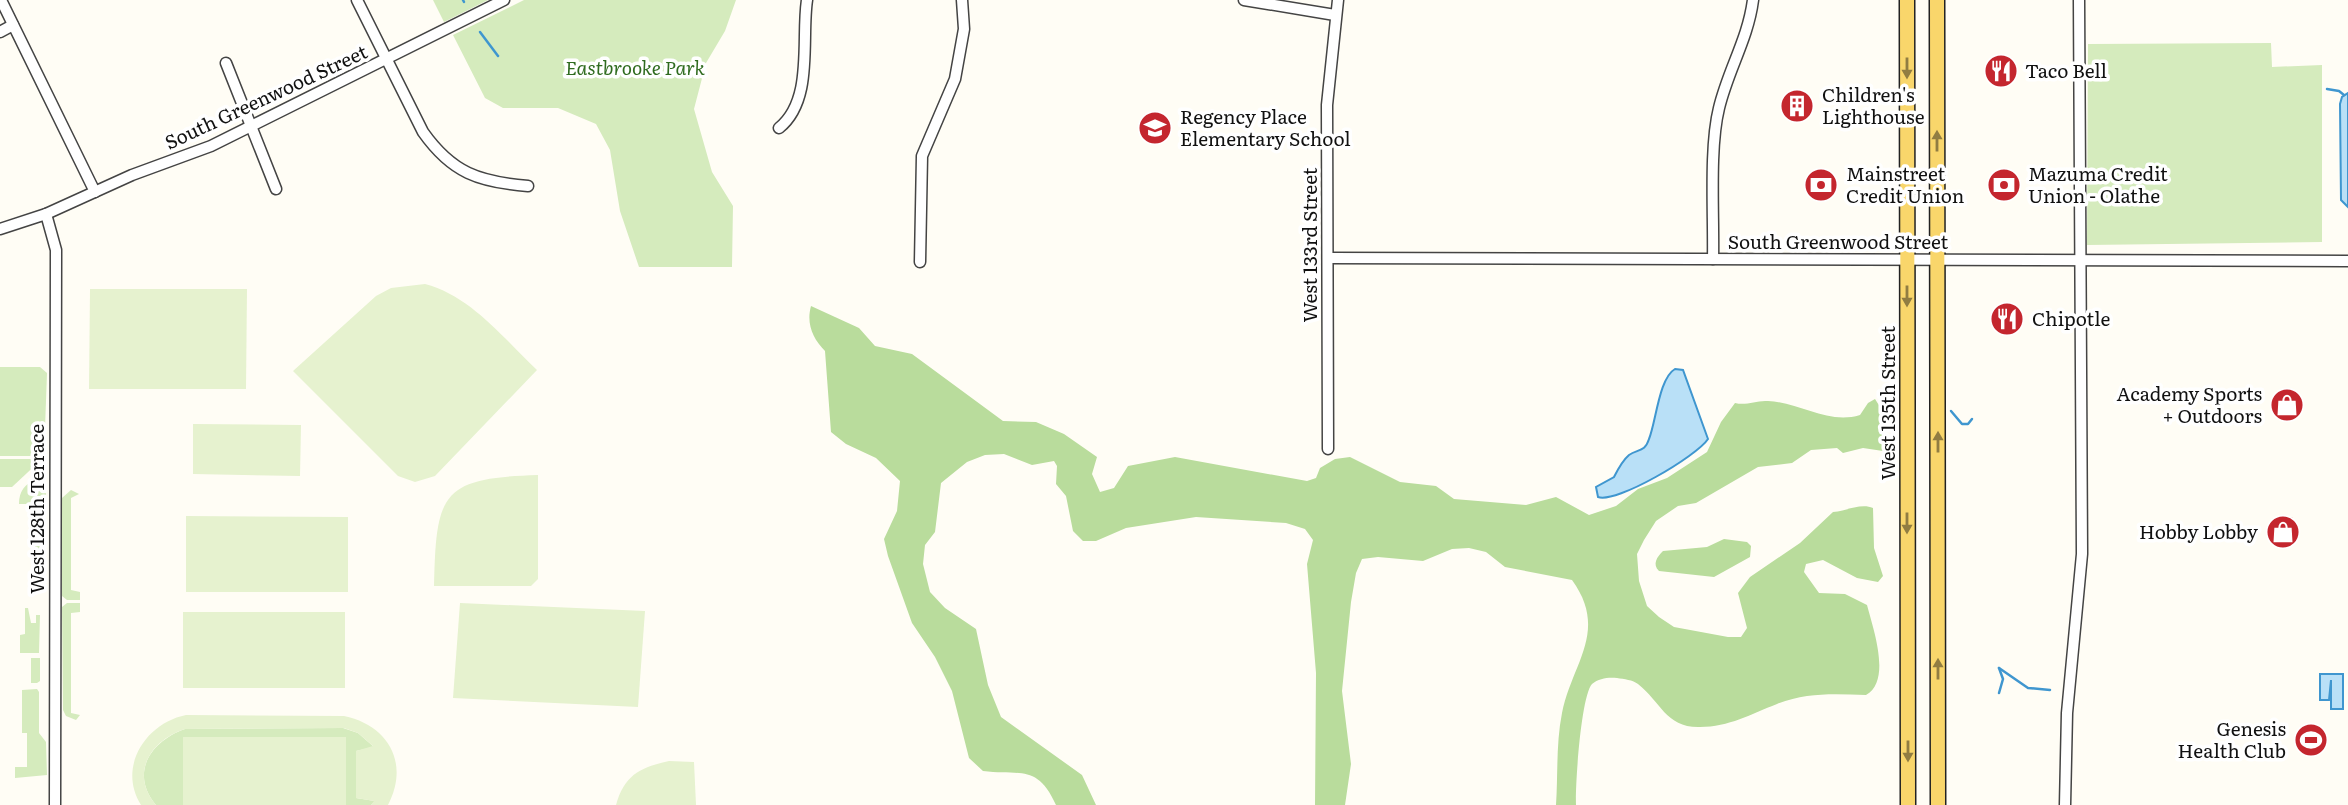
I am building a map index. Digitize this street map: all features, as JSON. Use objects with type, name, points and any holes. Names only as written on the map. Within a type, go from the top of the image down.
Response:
[{"type":"main road","name":"West 135th Street","points":[[1907,0],[1908,805]]},
{"type":"main road","points":[[1937,0],[1938,805]]},
{"type":"street","points":[[1,0],[95,192]]},
{"type":"street","points":[[357,0],[389,58],[423,132],[448,160],[468,174],[485,181],[528,186]]},
{"type":"street","name":"South Greenwood Street","points":[[0,229],[46,214],[253,126],[504,0]]},
{"type":"street","points":[[779,128],[793,114],[796,106],[803,68],[807,0]]},
{"type":"street","points":[[920,262],[922,156],[955,79],[964,29],[962,0]]},
{"type":"street","points":[[1244,0],[1335,15]]},
{"type":"street","name":"West 133rd Street","points":[[1328,449],[1327,105],[1338,0]]},
{"type":"street","points":[[1713,259],[1717,117],[1726,85],[1744,44],[1753,0]]},
{"type":"street","points":[[2066,805],[2067,713],[2082,554],[2078,261],[2079,0]]},
{"type":"street","points":[[0,32],[13,25]]},
{"type":"street","points":[[226,62],[276,189]]},
{"type":"street","name":"West 128th Terrace","points":[[46,214],[56,250],[55,805]]},
{"type":"street","name":"South Greenwood Street","points":[[1329,258],[2348,261]]},
{"type":"street","points":[[1938,786],[1945,805]]},
{"type":"green space","points":[[433,0],[488,0],[444,22]]},
{"type":"green space","name":"Eastbrooke Park","points":[[524,0],[736,0],[725,31],[706,63],[694,109],[712,172],[733,206],[732,267],[639,267],[620,211],[610,150],[596,124],[558,108],[503,108],[485,98],[453,35]]},
{"type":"green space","points":[[2271,43],[2272,67],[2322,65],[2322,242],[2087,245],[2088,44]]},
{"type":"green space","points":[[425,284],[442,290],[472,308],[537,370],[435,476],[415,482],[398,476],[293,371],[376,296],[391,288]]},
{"type":"green space","points":[[90,289],[247,289],[246,389],[89,389]]},
{"type":"green space","points":[[811,306],[859,328],[875,346],[912,354],[1003,421],[1036,422],[1064,434],[1097,457],[1092,474],[1100,492],[1114,488],[1128,466],[1175,457],[1307,481],[1316,478],[1320,468],[1335,459],[1350,457],[1400,482],[1436,486],[1454,499],[1526,505],[1556,497],[1589,515],[1616,506],[1638,489],[1667,478],[1707,452],[1721,422],[1735,403],[1780,402],[1825,415],[1848,417],[1860,415],[1868,403],[1875,399],[1887,418],[1883,451],[1863,448],[1843,453],[1837,448],[1811,450],[1792,463],[1758,467],[1696,503],[1678,506],[1656,521],[1637,554],[1639,581],[1647,606],[1659,617],[1674,627],[1741,637],[1747,628],[1738,593],[1750,577],[1800,543],[1833,512],[1858,507],[1873,508],[1874,548],[1883,576],[1878,582],[1857,578],[1823,560],[1806,564],[1804,572],[1819,593],[1845,594],[1867,605],[1878,653],[1878,678],[1874,688],[1866,695],[1799,697],[1730,722],[1700,727],[1672,719],[1634,682],[1614,678],[1598,680],[1592,684],[1585,705],[1576,805],[1556,805],[1562,713],[1588,631],[1583,598],[1572,580],[1505,567],[1486,552],[1469,548],[1452,549],[1423,561],[1378,557],[1362,559],[1356,573],[1351,602],[1342,691],[1351,764],[1345,805],[1315,805],[1316,673],[1307,564],[1313,540],[1305,529],[1286,523],[1196,517],[1126,528],[1096,541],[1083,541],[1073,531],[1066,496],[1056,484],[1057,466],[1054,461],[1032,465],[1004,454],[985,455],[967,462],[941,483],[935,532],[925,545],[923,564],[930,592],[945,608],[976,629],[988,685],[1001,717],[1082,775],[1096,805],[1056,805],[1042,783],[1034,777],[983,771],[969,758],[952,691],[935,657],[912,623],[888,556],[884,539],[897,511],[900,481],[876,458],[846,444],[831,432],[825,351],[812,331],[809,319]]},
{"type":"green space","points":[[0,367],[40,367],[47,373],[44,456],[0,456]]},
{"type":"green space","points":[[193,424],[301,425],[300,476],[193,474]]},
{"type":"green space","points":[[0,459],[42,459],[12,487],[0,487]]},
{"type":"green space","points":[[538,475],[538,579],[531,586],[434,586],[438,529],[442,510],[451,496],[463,487],[482,480]]},
{"type":"green space","points":[[36,479],[45,485],[46,495],[39,501],[40,588],[36,588],[33,504],[19,504],[23,489]]},
{"type":"green space","points":[[71,490],[79,494],[71,498],[71,590],[80,592],[80,600],[67,600],[62,596],[62,498]]},
{"type":"green space","points":[[186,516],[348,517],[348,592],[186,592]]},
{"type":"green space","points":[[1724,539],[1747,542],[1751,546],[1750,557],[1714,577],[1659,571],[1656,566],[1657,558],[1663,551],[1707,547]]},
{"type":"green space","points":[[67,603],[80,603],[80,612],[71,613],[71,713],[80,715],[76,720],[66,716],[63,710],[62,607]]},
{"type":"green space","points":[[460,603],[645,611],[638,707],[453,698]]},
{"type":"green space","points":[[25,608],[28,608],[31,623],[36,623],[36,615],[40,615],[39,653],[20,653],[20,635],[25,634]]},
{"type":"green space","points":[[183,612],[345,612],[345,688],[183,688]]},
{"type":"green space","points":[[31,658],[40,658],[40,681],[37,683],[31,683]]},
{"type":"green space","points":[[37,689],[39,733],[46,742],[47,775],[15,778],[15,767],[27,767],[27,733],[22,733],[22,690]]},
{"type":"green space","points":[[186,715],[344,716],[359,721],[373,728],[391,748],[397,775],[388,805],[371,805],[374,801],[356,798],[356,751],[373,746],[358,733],[344,728],[185,729],[162,741],[148,759],[144,781],[156,805],[141,805],[134,791],[132,776],[140,749],[159,727]]},
{"type":"green space","points":[[343,728],[358,733],[374,747],[356,751],[356,798],[375,801],[371,805],[156,805],[144,781],[144,770],[154,750],[162,741],[185,729]]},
{"type":"green space","points":[[183,737],[346,737],[346,805],[183,805]]},
{"type":"green space","points":[[669,761],[694,762],[696,805],[616,805],[624,786],[635,774],[650,766]]},
{"type":"water","points":[[2348,93],[2348,207],[2341,200],[2340,104],[2342,97]]},
{"type":"water","points":[[1675,369],[1683,370],[1708,439],[1689,456],[1656,477],[1621,493],[1598,497],[1596,487],[1614,477],[1627,457],[1647,443],[1665,381]]},
{"type":"water","points":[[2320,674],[2343,674],[2343,709],[2331,709],[2331,680],[2329,700],[2320,700]]},
{"type":"waterway","points":[[480,32],[498,56]]},
{"type":"waterway","points":[[2327,89],[2339,91],[2344,95]]},
{"type":"waterway","points":[[1951,411],[1962,424],[1968,424],[1972,419]]},
{"type":"waterway","points":[[1999,668],[2028,688],[2050,690]]},
{"type":"waterway","points":[[1999,668],[2003,679],[1999,693]]},
{"type":"place","name":"Taco Bell","points":[[2001,71]]},
{"type":"place","name":"Children's Lighthouse","points":[[1797,106]]},
{"type":"place","name":"Regency Place Elementary School","points":[[1155,128]]},
{"type":"place","name":"Mainstreet Credit Union","points":[[1821,185]]},
{"type":"place","name":"Mazuma Credit Union - Olathe","points":[[2004,185]]},
{"type":"place","name":"Chipotle","points":[[2007,319]]},
{"type":"place","name":"Academy Sports + Outdoors","points":[[2287,405]]},
{"type":"place","name":"Hobby Lobby","points":[[2283,532]]},
{"type":"place","name":"Genesis Health Club","points":[[2311,740]]}]
